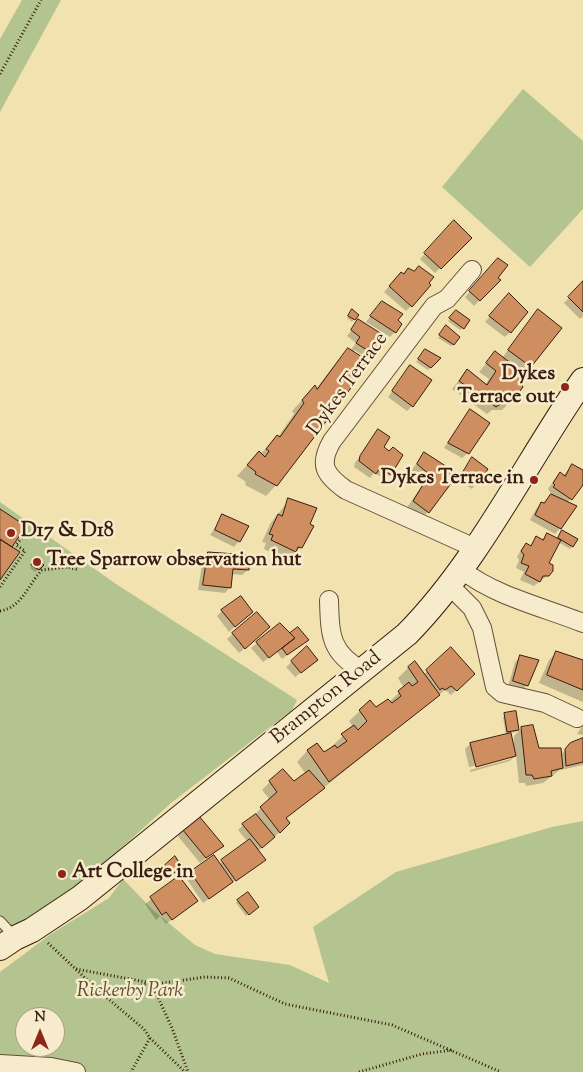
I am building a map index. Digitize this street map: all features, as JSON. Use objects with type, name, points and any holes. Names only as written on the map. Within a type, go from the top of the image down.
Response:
[{"type":"main road","name":"Brampton Road","points":[[12,934],[80,898],[407,634],[435,606],[456,578],[583,380]]},
{"type":"street","name":"Dykes Terrace","points":[[472,270],[447,299],[434,306],[400,350],[332,441],[325,453],[324,462],[326,472],[332,480],[346,490],[475,548]]},
{"type":"street","points":[[456,578],[474,580],[583,623]]},
{"type":"street","points":[[456,578],[482,628],[495,687],[502,693],[545,703],[576,718]]},
{"type":"street","points":[[329,600],[332,634],[337,650],[346,662],[363,671]]},
{"type":"street","points":[[0,1064],[52,1067],[76,1072]]},
{"type":"path","points":[[0,74],[41,0]]},
{"type":"path","points":[[0,587],[25,551],[16,545],[25,534]]},
{"type":"path","points":[[0,611],[8,610],[22,598],[42,570],[68,567],[79,570]]},
{"type":"path","points":[[12,934],[76,969],[144,1029],[150,1038],[186,1072]]},
{"type":"path","points":[[76,969],[157,984],[218,976],[229,978],[285,1004],[392,1025],[502,1072]]},
{"type":"path","points":[[100,992],[126,990],[150,982]]},
{"type":"path","points":[[150,982],[172,1028],[186,1072]]},
{"type":"path","points":[[131,1072],[150,1038]]},
{"type":"path","points":[[359,1072],[422,1054],[454,1050]]},
{"type":"green space","points":[[22,0],[61,0],[0,112],[0,39]]},
{"type":"green space","points":[[523,89],[583,141],[583,209],[530,267],[442,187]]},
{"type":"green space","points":[[0,502],[116,584],[297,700],[292,710],[171,803],[74,891],[0,940]]},
{"type":"green space","name":"Rickerby Park","points":[[583,821],[583,1072],[0,1072],[0,972],[51,934],[109,898],[123,879],[152,909],[195,945],[215,954],[290,965],[329,983],[313,927],[396,872],[552,827]]},
{"type":"building","points":[[454,220],[472,238],[441,269],[424,253]]},
{"type":"building","points":[[498,258],[508,265],[498,278],[501,280],[480,301],[469,291]]},
{"type":"building","points":[[419,266],[434,277],[429,283],[431,285],[412,307],[389,286],[401,272],[404,274],[408,268],[414,271]]},
{"type":"building","points":[[583,281],[583,312],[568,297]]},
{"type":"building","points":[[509,293],[528,312],[511,333],[489,316]]},
{"type":"building","points":[[382,301],[403,314],[398,320],[402,324],[396,333],[370,316]]},
{"type":"building","points":[[352,309],[359,315],[355,320],[348,316]]},
{"type":"building","points":[[538,309],[562,328],[531,367],[508,350]]},
{"type":"building","points":[[456,310],[470,320],[464,329],[449,318]]},
{"type":"building","points":[[358,319],[385,336],[370,352],[356,343],[360,337],[351,330]]},
{"type":"building","points":[[446,325],[460,337],[454,345],[439,335]]},
{"type":"building","points":[[348,348],[370,362],[277,486],[255,474],[256,472],[247,465],[259,451],[265,457],[269,451],[266,449],[277,435],[280,437],[304,403],[302,400],[315,385],[317,389]]},
{"type":"building","points":[[425,349],[441,358],[431,368],[418,359]]},
{"type":"building","points":[[495,351],[526,375],[521,382],[523,387],[512,402],[502,403],[496,407],[459,381],[467,369],[487,385],[496,371],[486,363]]},
{"type":"building","points":[[410,365],[432,380],[413,407],[392,391]]},
{"type":"building","points":[[470,409],[490,423],[469,454],[448,443]]},
{"type":"building","points":[[378,429],[390,437],[384,447],[389,451],[393,447],[403,455],[391,475],[380,468],[376,474],[359,461],[360,456]]},
{"type":"building","points":[[424,452],[458,474],[429,513],[413,501],[427,478],[431,476],[417,464]]},
{"type":"building","points":[[472,457],[488,469],[478,484],[462,474]]},
{"type":"building","points":[[572,464],[583,470],[583,485],[572,500],[553,487],[555,485],[553,483],[560,472],[565,476]]},
{"type":"building","points":[[551,494],[577,506],[561,529],[535,515],[541,502],[544,503]]},
{"type":"building","points":[[288,498],[317,508],[310,524],[314,526],[302,548],[298,547],[296,552],[271,540],[273,535],[269,534],[278,514],[282,516]]},
{"type":"building","name":"D17 & D18","points":[[0,509],[26,526],[12,547],[0,539]]},
{"type":"building","points":[[222,514],[249,526],[240,542],[215,530]]},
{"type":"building","points":[[562,530],[578,539],[573,547],[558,538]]},
{"type":"building","points":[[547,533],[561,540],[549,563],[553,565],[553,571],[549,576],[543,576],[540,582],[525,574],[529,566],[521,563],[524,555],[521,551],[526,543],[531,546],[536,536],[543,540]]},
{"type":"building","points":[[1,540],[20,552],[0,580],[0,542]]},
{"type":"building","points":[[208,552],[250,555],[249,570],[233,569],[231,588],[203,585]]},
{"type":"building","name":"Tree Sparrow observation hut","points":[[36,558],[44,565],[39,570],[31,565]]},
{"type":"building","points":[[241,596],[253,612],[235,627],[221,610]]},
{"type":"building","points":[[257,612],[270,627],[245,649],[232,633]]},
{"type":"building","points":[[280,623],[295,638],[269,658],[256,642]]},
{"type":"building","points":[[298,627],[309,640],[287,655],[282,648],[295,638],[290,633]]},
{"type":"building","points":[[307,646],[318,660],[301,673],[291,661]]},
{"type":"building","points":[[451,647],[475,674],[457,691],[451,686],[445,690],[442,688],[440,690],[426,670]]},
{"type":"building","points":[[556,651],[583,660],[583,690],[547,675]]},
{"type":"building","points":[[520,655],[539,660],[528,686],[513,681]]},
{"type":"building","points":[[415,661],[440,695],[329,782],[307,750],[317,743],[324,752],[335,745],[337,748],[347,741],[341,734],[354,725],[358,730],[367,721],[359,710],[370,700],[376,707],[388,699],[392,703],[401,696],[398,691],[409,682],[412,686],[418,682],[408,667]]},
{"type":"building","points":[[516,711],[519,730],[507,732],[504,713]]},
{"type":"building","points":[[533,725],[539,748],[561,748],[563,768],[551,771],[552,776],[534,779],[532,775],[526,775],[521,727]]},
{"type":"building","points":[[511,733],[516,756],[476,767],[470,743]]},
{"type":"building","points":[[583,738],[583,762],[566,766],[565,749],[570,743]]},
{"type":"building","points":[[283,769],[294,781],[309,770],[325,788],[286,818],[290,823],[280,833],[260,807],[277,792],[269,781]]},
{"type":"building","points":[[256,814],[275,837],[262,848],[242,824]]},
{"type":"building","points":[[199,816],[224,846],[206,858],[182,829]]},
{"type":"building","points":[[250,839],[266,860],[236,881],[221,860]]},
{"type":"building","points":[[214,855],[233,882],[209,899],[190,872]]},
{"type":"building","points":[[175,856],[182,867],[173,874],[165,865]]},
{"type":"building","points":[[179,876],[198,901],[172,920],[166,912],[162,915],[150,897]]},
{"type":"building","points":[[248,892],[259,907],[249,915],[237,900]]},
{"type":"place","name":"Dykes Terrace out","points":[[565,387]]},
{"type":"place","name":"Dykes Terrace in","points":[[534,480]]},
{"type":"place","name":"D17 & D18","points":[[11,533]]},
{"type":"place","name":"Tree Sparrow observation hut","points":[[37,562]]},
{"type":"place","name":"Art College in","points":[[62,874]]}]
